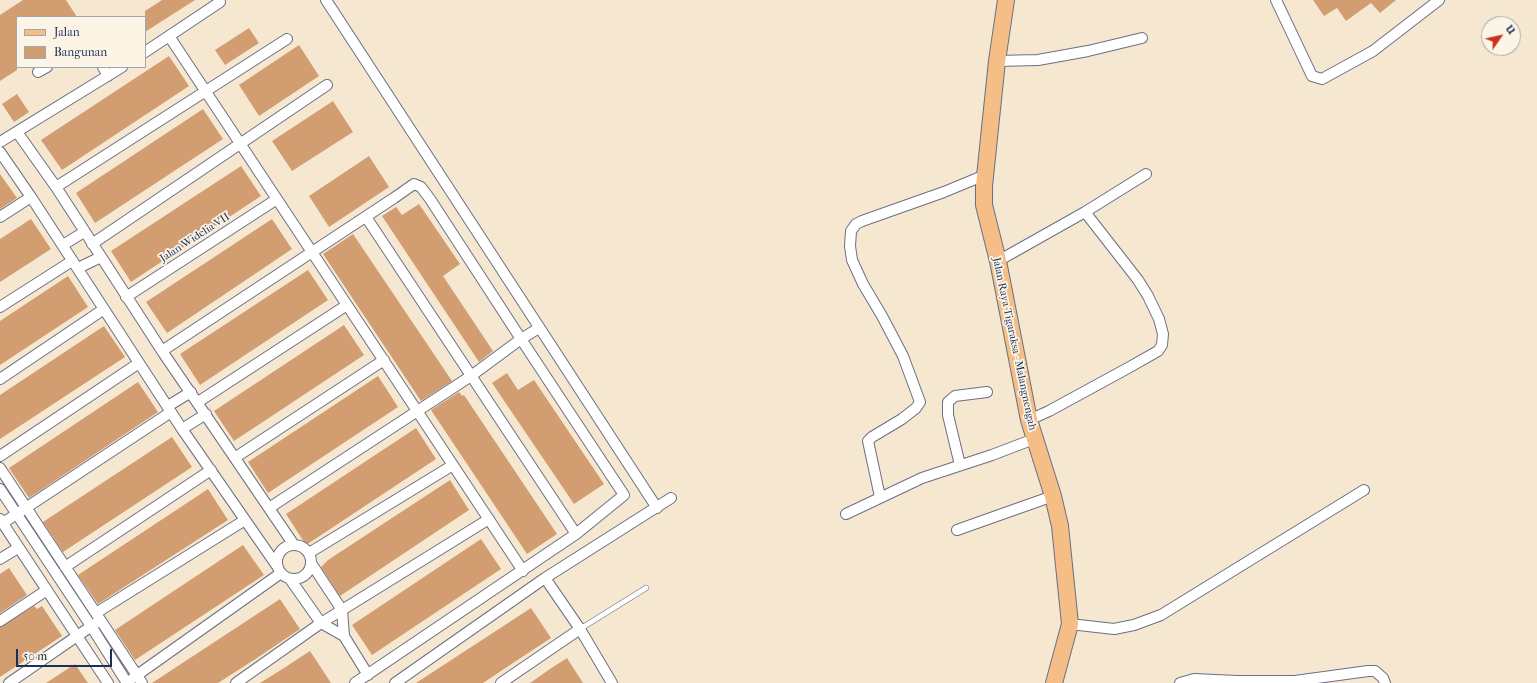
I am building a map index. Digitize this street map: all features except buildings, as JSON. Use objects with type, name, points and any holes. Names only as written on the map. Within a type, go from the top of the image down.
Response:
[{"type":"main road","name":"Jalan Raya Tigaraksa - Malangnengah","points":[[1006,0],[997,61],[985,175],[984,205],[998,261],[1029,420],[1053,496],[1060,526],[1070,624],[1054,683]]},
{"type":"street","points":[[326,0],[657,508]]},
{"type":"street","points":[[1276,0],[1312,76],[1322,79],[1373,51],[1440,0]]},
{"type":"street","points":[[146,51],[220,2]]},
{"type":"street","points":[[169,36],[523,570]]},
{"type":"street","points":[[997,61],[1038,60],[1088,51],[1142,38]]},
{"type":"street","points":[[56,187],[287,39]]},
{"type":"street","points":[[0,142],[17,132],[105,71],[118,68]]},
{"type":"street","points":[[92,244],[327,85]]},
{"type":"street","points":[[17,132],[56,187],[126,297],[236,457],[294,545]]},
{"type":"street","points":[[0,152],[63,245],[182,429],[245,520],[321,623],[344,636]]},
{"type":"street","points":[[998,261],[1085,212],[1146,174]]},
{"type":"street","points":[[880,497],[868,441],[902,419],[916,408],[920,402],[903,356],[863,284],[852,260],[850,246],[851,231],[856,224],[862,221],[944,192],[985,175]]},
{"type":"street","points":[[162,351],[414,184],[421,187],[624,495],[576,534],[356,683]]},
{"type":"street","points":[[0,217],[31,197]]},
{"type":"street","name":"Jalan Widelia VII","points":[[126,297],[277,199]]},
{"type":"street","points":[[1029,420],[1049,411],[1128,368],[1158,351],[1162,345],[1163,334],[1159,319],[1148,296],[1138,280],[1085,212]]},
{"type":"street","points":[[366,217],[576,534]]},
{"type":"street","points":[[63,245],[84,232]]},
{"type":"street","points":[[0,307],[75,265],[101,257]]},
{"type":"street","points":[[198,402],[347,305]]},
{"type":"street","points":[[0,379],[104,309]]},
{"type":"street","points":[[269,508],[471,376],[521,339],[539,328]]},
{"type":"street","points":[[236,457],[384,360]]},
{"type":"street","points":[[0,456],[140,363]]},
{"type":"street","points":[[108,683],[18,548],[2,521],[17,515],[170,409],[191,392]]},
{"type":"street","points":[[960,465],[948,415],[948,402],[955,396],[987,392]]},
{"type":"street","points":[[182,429],[206,414]]},
{"type":"street","points":[[846,514],[922,478],[1034,439]]},
{"type":"street","points":[[310,558],[453,464]]},
{"type":"street","points":[[0,468],[140,679]]},
{"type":"street","points":[[65,567],[211,470]]},
{"type":"street","points":[[0,489],[127,683],[140,679],[283,573]]},
{"type":"street","points":[[1070,624],[1114,629],[1134,625],[1161,615],[1364,490]]},
{"type":"street","points":[[957,530],[1053,496]]},
{"type":"street","points":[[395,683],[545,578],[671,498]]},
{"type":"street","points":[[236,683],[321,623],[489,519]]},
{"type":"street","points":[[9,683],[77,637],[91,626],[99,616],[245,520]]},
{"type":"street","points":[[310,558],[309,570],[304,576],[297,579],[283,573],[277,558],[280,551],[287,546],[294,545],[302,547],[310,558],[342,610],[344,636],[368,675]]},
{"type":"street","points":[[0,560],[18,548]]},
{"type":"street","points":[[545,578],[580,629],[612,683]]},
{"type":"street","points":[[0,621],[47,590]]},
{"type":"street","points":[[501,683],[580,629]]},
{"type":"street","points":[[1180,683],[1194,679],[1295,681],[1368,671],[1375,672],[1383,678],[1385,683]]},
{"type":"lane","points":[[580,629],[646,588]]}]
